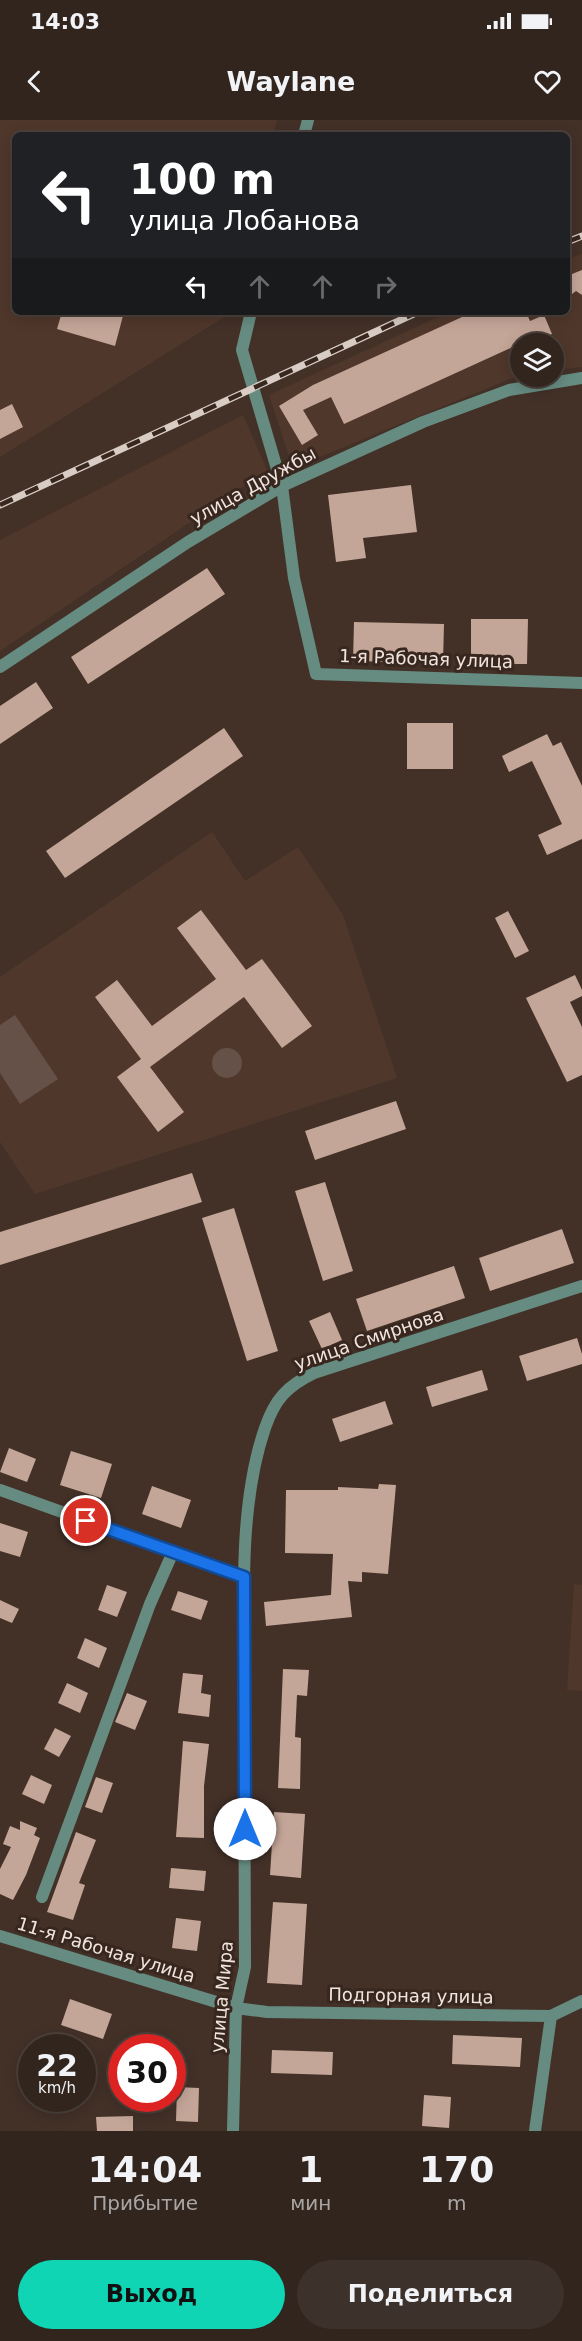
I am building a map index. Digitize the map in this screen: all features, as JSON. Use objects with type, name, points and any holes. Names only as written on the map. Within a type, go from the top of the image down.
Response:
[{"type":"street","points":[[250,315],[242,350],[282,486]]},
{"type":"street","name":"улица Дружбы","points":[[0,667],[188,542],[282,486],[423,422],[509,390],[582,378]]},
{"type":"street","name":"1-я Рабочая улица","points":[[282,486],[294,578],[316,674],[582,683]]},
{"type":"street","name":"улица Смирнова","points":[[244,1577],[250,1486],[265,1428],[278,1400],[294,1383],[314,1373],[582,1286]]},
{"type":"street","points":[[0,1490],[244,1577]]},
{"type":"street","points":[[42,1898],[150,1604],[173,1552]]},
{"type":"street","name":"улица Мира","points":[[233,2131],[236,2008],[245,1967],[244,1577]]},
{"type":"street","name":"11-я Рабочая улица","points":[[0,1936],[236,2008]]},
{"type":"street","name":"Подгорная улица","points":[[236,2008],[267,2012],[551,2016],[582,2001]]},
{"type":"street","points":[[535,2131],[551,2016]]},
{"type":"shaded area","points":[[0,120],[277,120],[274,132],[12,132],[12,315],[226,315],[0,457]]},
{"type":"shaded area","points":[[582,254],[582,367],[564,369],[564,333],[510,333],[510,379],[310,461],[289,456],[269,395],[442,315],[570,315],[570,258]]},
{"type":"shaded area","points":[[243,415],[267,470],[0,651],[0,540]]},
{"type":"shaded area","points":[[212,832],[245,881],[298,847],[343,915],[397,1078],[35,1194],[0,1142],[0,977]]},
{"type":"shaded area","points":[[15,1015],[58,1079],[20,1104],[0,1073],[0,1025]]},
{"type":"shaded area","points":[[227,1048],[233,1049],[241,1057],[241,1069],[233,1077],[227,1078],[221,1077],[213,1069],[212,1063],[213,1057],[221,1049]]},
{"type":"shaded area","points":[[574,1584],[582,1585],[582,1691],[567,1690]]},
{"type":"building","points":[[582,270],[582,295],[576,291],[570,296],[570,275]]},
{"type":"building","points":[[61,315],[123,315],[115,346],[57,329]]},
{"type":"building","points":[[466,315],[527,315],[530,321],[544,315],[552,333],[510,333],[510,348],[344,424],[331,397],[303,410],[318,435],[302,445],[279,406],[313,385]]},
{"type":"building","points":[[12,404],[23,427],[0,439],[0,410]]},
{"type":"building","points":[[411,485],[417,532],[363,538],[366,558],[336,562],[328,495]]},
{"type":"building","points":[[207,568],[225,594],[88,684],[71,657]]},
{"type":"building","points":[[471,619],[528,619],[527,664],[471,664]]},
{"type":"building","points":[[354,622],[444,624],[443,663],[353,661]]},
{"type":"building","points":[[36,682],[53,708],[0,744],[0,706]]},
{"type":"building","points":[[407,723],[453,723],[453,769],[407,769]]},
{"type":"building","points":[[224,728],[243,756],[65,878],[46,851]]},
{"type":"building","points":[[547,734],[553,746],[561,742],[582,786],[582,839],[547,855],[538,835],[562,824],[532,761],[509,772],[502,756]]},
{"type":"building","points":[[201,910],[246,970],[262,959],[312,1026],[282,1048],[244,997],[150,1067],[184,1112],[158,1132],[117,1077],[141,1059],[95,997],[117,980],[152,1026],[216,979],[177,928]]},
{"type":"building","points":[[508,911],[529,951],[515,958],[495,918]]},
{"type":"building","points":[[575,975],[582,990],[582,996],[570,1002],[582,1027],[582,1075],[567,1082],[526,998]]},
{"type":"building","points":[[396,1101],[406,1129],[315,1160],[305,1131]]},
{"type":"building","points":[[192,1173],[202,1202],[0,1265],[0,1232]]},
{"type":"building","points":[[325,1182],[353,1271],[323,1281],[295,1191]]},
{"type":"building","points":[[234,1208],[278,1351],[247,1361],[202,1218]]},
{"type":"building","points":[[562,1229],[574,1263],[490,1291],[479,1258]]},
{"type":"building","points":[[454,1266],[465,1298],[367,1331],[356,1299]]},
{"type":"building","points":[[330,1312],[342,1340],[322,1349],[309,1321]]},
{"type":"building","points":[[577,1338],[582,1354],[582,1364],[527,1381],[519,1356]]},
{"type":"building","points":[[482,1370],[488,1390],[432,1407],[426,1387]]},
{"type":"building","points":[[385,1401],[393,1424],[340,1442],[332,1419]]},
{"type":"building","points":[[9,1448],[36,1459],[27,1482],[0,1472]]},
{"type":"building","points":[[71,1451],[112,1464],[101,1498],[60,1485]]},
{"type":"building","points":[[379,1484],[396,1485],[388,1574],[362,1572],[362,1582],[348,1581],[352,1617],[266,1626],[264,1602],[331,1595],[333,1554],[285,1553],[286,1490],[338,1490],[338,1487],[378,1489]]},
{"type":"building","points":[[152,1486],[191,1500],[181,1528],[142,1514]]},
{"type":"building","points":[[0,1523],[28,1532],[20,1557],[0,1551]]},
{"type":"building","points":[[107,1585],[127,1592],[117,1617],[98,1610]]},
{"type":"building","points":[[178,1591],[208,1601],[201,1620],[171,1610]]},
{"type":"building","points":[[0,1600],[19,1609],[12,1623],[0,1618]]},
{"type":"building","points":[[85,1638],[107,1648],[99,1668],[77,1658]]},
{"type":"building","points":[[283,1669],[309,1670],[307,1696],[297,1695],[295,1737],[301,1738],[300,1789],[278,1788]]},
{"type":"building","points":[[183,1673],[203,1675],[201,1693],[211,1695],[209,1717],[178,1713]]},
{"type":"building","points":[[67,1683],[88,1693],[80,1713],[58,1703]]},
{"type":"building","points":[[127,1693],[147,1701],[135,1730],[115,1722]]},
{"type":"building","points":[[55,1728],[71,1736],[59,1757],[44,1749]]},
{"type":"building","points":[[183,1741],[209,1744],[204,1786],[204,1838],[176,1837]]},
{"type":"building","points":[[31,1775],[52,1785],[44,1804],[22,1794]]},
{"type":"building","points":[[96,1777],[113,1783],[102,1813],[85,1807]]},
{"type":"building","points":[[274,1812],[305,1814],[301,1878],[270,1875]]},
{"type":"building","points":[[20,1821],[37,1828],[34,1835],[40,1838],[26,1875],[13,1900],[0,1894],[0,1869],[11,1847],[3,1844],[10,1826],[20,1830]]},
{"type":"building","points":[[76,1832],[96,1840],[79,1883],[85,1885],[73,1920],[47,1912]]},
{"type":"building","points":[[171,1868],[206,1871],[204,1891],[169,1888]]},
{"type":"building","points":[[273,1902],[307,1904],[302,1985],[267,1983]]},
{"type":"building","points":[[176,1918],[201,1921],[197,1951],[172,1948]]},
{"type":"building","points":[[70,1999],[112,2014],[103,2039],[96,2037],[96,2034],[88,2034],[61,2025]]},
{"type":"building","points":[[453,2035],[522,2038],[520,2067],[452,2064]]},
{"type":"building","points":[[272,2050],[333,2052],[332,2075],[271,2073]]},
{"type":"building","points":[[186,2087],[199,2088],[198,2122],[176,2121],[176,2112],[186,2112]]},
{"type":"building","points":[[424,2095],[451,2097],[449,2128],[422,2126]]},
{"type":"building","points":[[133,2116],[133,2131],[97,2131],[96,2117]]},
{"type":"railway","points":[[570,241],[582,236]]},
{"type":"railway","points":[[0,505],[412,315]]},
{"type":"route","points":[[86,1521],[244,1577],[245,1829]]}]
